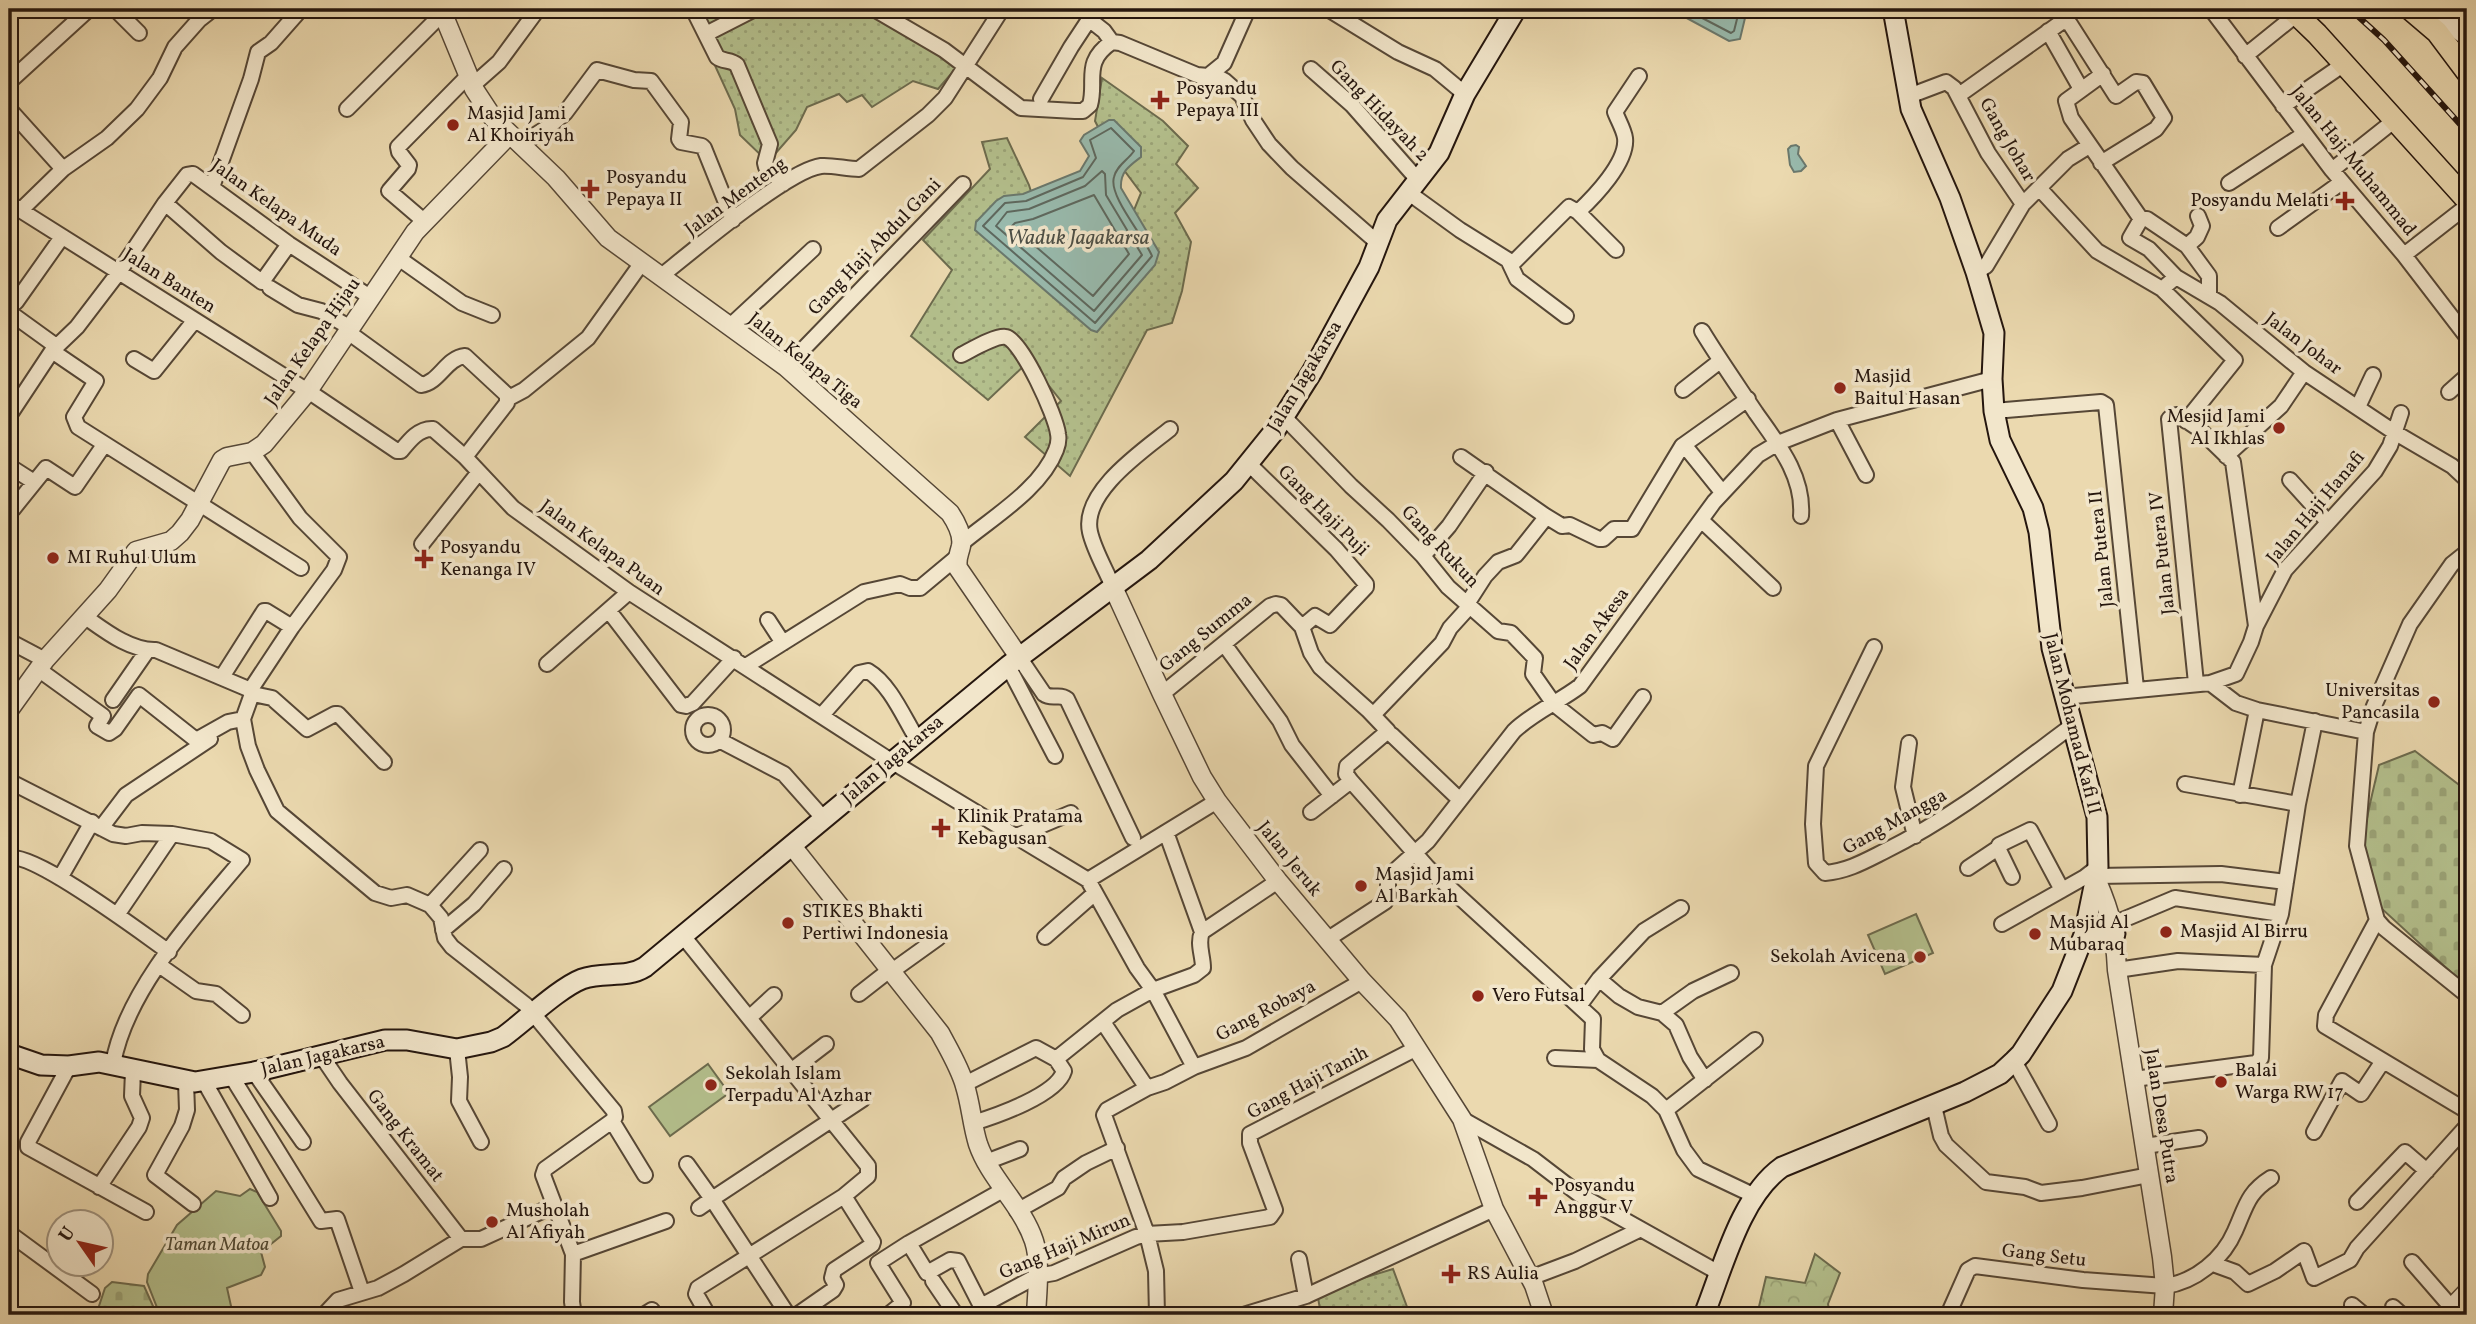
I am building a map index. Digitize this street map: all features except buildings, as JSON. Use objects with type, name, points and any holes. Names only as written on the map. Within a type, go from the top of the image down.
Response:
[{"type":"main road","name":"Jalan Jagakarsa","points":[[9,1054],[41,1065],[69,1066],[99,1062],[195,1082],[232,1077],[385,1040],[407,1040],[457,1049],[503,1037],[576,982],[587,977],[637,973],[1013,661],[1149,560],[1249,464],[1284,417],[1331,337],[1369,267],[1387,220],[1439,153],[1465,94],[1516,9]]},
{"type":"main road","name":"Jalan Mohamad Kafi II","points":[[1704,1315],[1735,1236],[1755,1196],[1770,1176],[1783,1167],[1934,1106],[2000,1074],[2021,1054],[2062,991],[2085,930],[2097,875],[2097,817],[2048,627],[2039,532],[2033,508],[2000,440],[1994,411],[1994,333],[1950,198],[1911,109],[1894,9]]},
{"type":"main road","points":[[2410,9],[2437,32],[2467,72]]},
{"type":"main road","points":[[2432,9],[2467,36]]},
{"type":"main road","points":[[2294,12],[2467,200]]},
{"type":"main road","points":[[2085,930],[2114,929]]},
{"type":"street","points":[[9,82],[89,9]]},
{"type":"street","points":[[115,9],[139,33]]},
{"type":"street","points":[[15,207],[107,138],[137,109],[160,78],[171,52],[199,20],[213,9]]},
{"type":"street","points":[[212,187],[258,52],[271,43],[301,9]]},
{"type":"street","points":[[424,221],[389,191],[408,169],[409,164],[398,152],[398,147],[471,80],[499,62],[538,9]]},
{"type":"street","points":[[693,9],[716,57],[733,61],[737,65],[770,144],[766,167],[783,184]]},
{"type":"street","points":[[874,9],[944,50],[1021,108],[1083,111],[1091,100],[1090,81],[1093,67],[1104,48],[1112,42],[1197,75],[1208,76],[1218,70],[1228,56],[1248,9]]},
{"type":"street","name":"Jalan Menteng","points":[[660,277],[733,220],[800,173],[821,166],[859,169],[928,115],[945,98],[1002,9]]},
{"type":"street","points":[[1328,9],[1398,51],[1431,66],[1465,94]]},
{"type":"street","name":"Jalan Haji Muhammad","points":[[2210,9],[2304,134],[2404,255],[2467,337]]},
{"type":"street","points":[[347,109],[442,11]]},
{"type":"street","name":"Jalan Kelapa Tiga","points":[[442,11],[471,80],[493,118],[556,178],[608,238],[786,368],[943,505],[955,520],[959,550],[958,568],[1013,661]]},
{"type":"street","points":[[706,34],[751,12]]},
{"type":"street","points":[[2245,56],[2294,12]]},
{"type":"street","points":[[1041,99],[1070,47],[1093,14],[1112,42]]},
{"type":"street","points":[[2081,89],[2048,31],[2063,21],[2070,24],[2116,96],[2136,82],[2143,83],[2164,118],[2156,129],[2101,163]]},
{"type":"street","name":"Gang Johar","points":[[1959,95],[2048,31]]},
{"type":"street","points":[[2283,106],[2344,64]]},
{"type":"street","name":"Gang Hidayah 2","points":[[1311,69],[1357,111],[1414,186],[1460,230],[1508,260],[1517,279],[1566,316]]},
{"type":"street","points":[[515,140],[551,125],[565,113],[597,71],[650,81],[681,122],[681,142],[702,146],[704,149],[733,220]]},
{"type":"street","points":[[1212,74],[1242,96],[1269,144],[1292,168],[1378,243]]},
{"type":"street","points":[[2103,74],[2066,101],[2071,118],[2088,146],[2141,219]]},
{"type":"street","points":[[1578,212],[1594,197],[1622,158],[1625,138],[1615,112],[1639,76]]},
{"type":"street","name":"Gang Johar","points":[[1909,96],[1946,82],[1954,88],[1988,153],[2022,204]]},
{"type":"street","points":[[9,109],[63,169]]},
{"type":"street","points":[[2278,228],[2395,120]]},
{"type":"street","points":[[2229,183],[2304,134]]},
{"type":"street","name":"Jalan Kelapa Hijau","points":[[9,710],[42,665],[108,590],[136,551],[175,538],[190,520],[222,460],[252,452],[264,444],[308,391],[424,221],[515,140]]},
{"type":"street","name":"Gang Johar","points":[[1976,272],[1986,266],[2022,204],[2068,159],[2088,146]]},
{"type":"street","name":"Jalan Kelapa Muda","points":[[9,415],[54,349],[77,327],[187,175],[193,174],[289,244],[370,297]]},
{"type":"street","name":"Gang Haji Abdul Gani","points":[[786,368],[963,184]]},
{"type":"street","name":"Gang Johar","points":[[2039,188],[2096,251],[2162,289],[2235,359],[2186,421]]},
{"type":"street","points":[[165,203],[221,252],[262,282],[289,244]]},
{"type":"street","points":[[2404,255],[2467,206]]},
{"type":"street","name":"Jalan Banten","points":[[15,207],[308,391]]},
{"type":"street","points":[[1511,265],[1569,207],[1578,212],[1616,250]]},
{"type":"street","points":[[2187,246],[2202,226],[2198,216]]},
{"type":"street","points":[[2141,219],[2147,219],[2187,246],[2208,276],[2209,295]]},
{"type":"street","points":[[2141,219],[2130,238],[2150,249],[2176,277],[2209,295]]},
{"type":"street","points":[[62,237],[12,307],[54,349],[96,381],[74,417],[75,423],[301,568]]},
{"type":"street","points":[[729,327],[813,249]]},
{"type":"street","points":[[397,257],[462,303],[492,315]]},
{"type":"street","points":[[465,457],[508,403],[509,398],[524,390],[587,338],[641,264]]},
{"type":"street","points":[[2162,289],[2176,277]]},
{"type":"street","points":[[270,288],[298,305],[321,311],[421,385],[428,384],[456,358],[465,356],[509,398]]},
{"type":"street","name":"Jalan Johar","points":[[2209,295],[2304,372],[2394,432],[2452,466],[2467,480]]},
{"type":"street","points":[[134,359],[154,372],[195,320]]},
{"type":"street","points":[[1702,331],[1787,456],[1802,502],[1801,516]]},
{"type":"street","points":[[609,611],[681,705],[686,706],[694,703],[740,662],[783,643],[864,592],[900,584],[920,588],[959,550],[1039,481],[1056,450],[1058,433],[1044,396],[1017,343],[1001,337],[961,355]]},
{"type":"street","points":[[1683,390],[1720,361]]},
{"type":"street","points":[[2226,456],[2281,406],[2304,372]]},
{"type":"street","points":[[2358,407],[2373,375]]},
{"type":"street","points":[[2449,393],[2467,376]]},
{"type":"street","name":"Jalan Akesa","points":[[1328,939],[1385,902],[1388,896],[1388,877],[1414,855],[1514,731],[1580,686],[1722,492],[1758,455],[1779,443],[1837,419],[1992,379]]},
{"type":"street","name":"Jalan Kelapa Puan","points":[[308,391],[397,451],[401,451],[414,436],[430,428],[465,457],[513,508],[629,592],[891,761]]},
{"type":"street","points":[[1461,457],[1562,526],[1570,525],[1601,540],[1614,528],[1632,529],[1682,446],[1748,399]]},
{"type":"street","name":"Jalan Putera II","points":[[1994,411],[2101,402],[2106,405],[2136,688]]},
{"type":"street","name":"Jalan Haji Hanafi","points":[[2203,683],[2236,674],[2256,626],[2285,570],[2375,471],[2390,446],[2401,413]]},
{"type":"street","name":"Jalan Putera IV","points":[[2186,421],[2178,415],[2169,419],[2203,683]]},
{"type":"street","name":"Gang Rukun","points":[[1284,417],[1423,556],[1448,587],[1498,631],[1511,633],[1535,658],[1533,674],[1554,704]]},
{"type":"street","points":[[1837,419],[1866,475]]},
{"type":"street","points":[[2186,421],[2199,429],[2233,462],[2256,626]]},
{"type":"street","name":"Jalan Jeruk","points":[[1170,429],[1116,473],[1099,498],[1090,519],[1091,536],[1161,694],[1217,802],[1278,881],[1362,981],[1398,1019],[1462,1119],[1493,1209],[1530,1278],[1544,1315]]},
{"type":"street","points":[[13,509],[46,468],[75,487],[104,444]]},
{"type":"street","points":[[1682,446],[1695,455],[1722,492]]},
{"type":"street","points":[[252,452],[300,518],[339,557],[334,570],[292,627],[252,692],[243,719],[248,746],[277,811],[375,893],[391,898],[407,895],[430,905],[441,918],[445,938],[452,947],[513,993],[534,1014],[614,1111],[612,1121],[545,1169],[543,1181],[573,1254],[572,1302],[575,1315]]},
{"type":"street","name":"Gang Haji Puji","points":[[1249,464],[1336,549],[1365,582],[1366,587],[1329,625],[1315,616],[1302,627]]},
{"type":"street","points":[[9,466],[34,482]]},
{"type":"street","points":[[422,544],[479,472]]},
{"type":"street","points":[[1423,556],[1449,526],[1486,472]]},
{"type":"street","points":[[2290,480],[2328,522]]},
{"type":"street","points":[[1373,715],[1442,643],[1485,576],[1498,562],[1516,555],[1543,521],[1544,515]]},
{"type":"street","points":[[1701,520],[1773,588]]},
{"type":"street","points":[[2467,552],[2452,564],[2410,624],[2361,731],[2357,846],[2377,920],[2467,995]]},
{"type":"street","points":[[547,664],[629,592]]},
{"type":"street","name":"Gang Summa","points":[[1161,694],[1270,606],[1282,605],[1302,627]]},
{"type":"street","points":[[222,677],[264,611],[292,627]]},
{"type":"street","points":[[84,616],[131,645],[147,651],[156,650],[252,692],[272,698],[307,729],[338,714],[384,762]]},
{"type":"street","points":[[768,620],[783,643]]},
{"type":"street","points":[[1302,627],[1311,653],[1320,667],[1388,731],[1348,766],[1346,774],[1414,855],[1593,1019],[1595,1054]]},
{"type":"street","points":[[9,641],[103,716],[97,726],[108,733],[115,729],[139,695],[196,740],[228,722],[243,719]]},
{"type":"street","points":[[1224,644],[1280,721],[1292,745],[1332,796]]},
{"type":"street","name":"Gang Mangga","points":[[1874,647],[1816,765],[1813,824],[1816,863],[1825,873],[1845,871],[1915,836],[1978,797],[2073,725]]},
{"type":"street","points":[[113,700],[147,651]]},
{"type":"street","points":[[1013,661],[1055,756]]},
{"type":"street","points":[[1013,661],[1044,694],[1068,699],[1133,838]]},
{"type":"street","points":[[822,715],[859,673],[868,671],[887,690],[917,739]]},
{"type":"street","points":[[2064,697],[2203,683],[2236,703],[2257,710],[2361,731]]},
{"type":"street","points":[[1554,704],[1593,736],[1602,733],[1613,739],[1643,697]]},
{"type":"street","points":[[2240,795],[2257,710]]},
{"type":"street","points":[[60,878],[96,825],[125,795],[243,719]]},
{"type":"street","points":[[2134,1079],[2256,1063],[2260,1058],[2263,965],[2281,914],[2298,804],[2315,721]]},
{"type":"street","points":[[1392,735],[1460,800]]},
{"type":"street","points":[[719,740],[784,774],[824,819]]},
{"type":"street","points":[[1909,743],[1903,787],[1915,836]]},
{"type":"street","points":[[891,761],[1091,887],[1137,968],[1153,990],[1194,1067]]},
{"type":"street","points":[[9,781],[113,834],[172,834],[211,841],[242,860],[159,965],[133,1004],[113,1064]]},
{"type":"street","points":[[1311,812],[1351,781]]},
{"type":"street","points":[[2185,784],[2298,804]]},
{"type":"street","points":[[1045,937],[1091,887],[1166,832],[1217,802]]},
{"type":"street","points":[[1014,837],[1071,813]]},
{"type":"street","points":[[1968,868],[2002,843],[2030,830],[2062,890]]},
{"type":"street","points":[[1166,832],[1202,933]]},
{"type":"street","points":[[117,915],[172,834]]},
{"type":"street","points":[[792,846],[940,1033],[965,1084],[973,1123],[986,1162],[1034,1242],[1037,1253],[1036,1315]]},
{"type":"street","points":[[1998,848],[2012,877]]},
{"type":"street","points":[[430,905],[480,850]]},
{"type":"street","points":[[9,858],[17,857],[60,878],[169,952]]},
{"type":"street","points":[[443,930],[474,904],[504,869]]},
{"type":"street","points":[[2002,924],[2062,890],[2097,875],[2221,874],[2286,882]]},
{"type":"street","name":"Jalan Desa Putra","points":[[2097,875],[2114,929],[2117,970],[2162,1258],[2163,1315]]},
{"type":"street","points":[[1056,1059],[1117,1010],[1153,990],[1194,975],[1203,968],[1199,939],[1202,933],[1278,881]]},
{"type":"street","points":[[2114,929],[2175,898],[2281,914]]},
{"type":"street","points":[[1580,1006],[1599,979],[1644,931],[1681,908]]},
{"type":"street","points":[[2377,920],[2326,1016],[2325,1026],[2467,1111]]},
{"type":"street","points":[[683,936],[833,1121],[868,1166],[869,1172],[868,1176],[844,1195],[698,1288],[696,1294],[708,1315]]},
{"type":"street","points":[[859,994],[938,938]]},
{"type":"street","points":[[2117,970],[2178,961],[2263,965]]},
{"type":"street","points":[[159,965],[196,991],[216,994],[242,1015]]},
{"type":"street","points":[[1662,1013],[1693,991],[1731,973]]},
{"type":"street","points":[[1599,979],[1612,992],[1638,1007],[1662,1013],[1676,1026],[1690,1057],[1705,1080]]},
{"type":"street","name":"Gang Robaya","points":[[1116,1149],[1104,1115],[1107,1110],[1194,1067],[1246,1048],[1362,981]]},
{"type":"street","points":[[749,1018],[774,995]]},
{"type":"street","points":[[1103,1022],[1147,1088]]},
{"type":"street","points":[[1665,1110],[1755,1040]]},
{"type":"street","points":[[792,1070],[826,1044]]},
{"type":"street","points":[[965,1084],[1036,1048],[1061,1064],[1062,1076],[1049,1090],[993,1117],[973,1123]]},
{"type":"street","name":"Gang Haji Tanih","points":[[1275,1210],[1250,1143],[1250,1134],[1417,1048]]},
{"type":"street","points":[[457,1049],[459,1101],[481,1143]]},
{"type":"street","points":[[1555,1058],[1595,1054],[1652,1096],[1665,1110],[1684,1150],[1698,1169],[1755,1196]]},
{"type":"street","name":"Gang Kramat","points":[[321,1055],[461,1239]]},
{"type":"street","points":[[2314,1132],[2342,1081],[2361,1094],[2383,1060]]},
{"type":"street","points":[[2014,1061],[2049,1124]]},
{"type":"street","points":[[69,1066],[28,1142],[28,1147],[146,1212]]},
{"type":"street","points":[[99,1187],[139,1127],[142,1118],[132,1096],[133,1071]]},
{"type":"street","points":[[254,1072],[303,1142]]},
{"type":"street","points":[[232,1077],[321,1221],[337,1219],[362,1292]]},
{"type":"street","points":[[195,1082],[270,1198]]},
{"type":"street","points":[[192,1204],[155,1175],[182,1126],[195,1082]]},
{"type":"street","points":[[699,1208],[863,1100]]},
{"type":"street","points":[[1934,1106],[1941,1136],[1946,1145],[1986,1182],[2025,1187],[2041,1193],[2149,1175]]},
{"type":"street","points":[[1462,1119],[1533,1159],[1580,1195],[1721,1274]]},
{"type":"street","points":[[612,1121],[645,1175]]},
{"type":"street","points":[[2213,1264],[2235,1272],[2248,1284],[2304,1251],[2314,1278],[2350,1260],[2357,1248],[2467,1126]]},
{"type":"street","points":[[2145,1146],[2199,1138]]},
{"type":"street","points":[[986,1162],[1020,1149]]},
{"type":"street","points":[[1017,1211],[1058,1188],[1064,1178],[1086,1163],[1116,1149],[1147,1234],[1156,1271],[1157,1315]]},
{"type":"street","points":[[2357,1202],[2405,1152],[2427,1171]]},
{"type":"street","points":[[687,1164],[788,1315]]},
{"type":"street","points":[[2164,1282],[2177,1284],[2213,1264],[2234,1234],[2246,1202],[2256,1187],[2270,1178]]},
{"type":"street","points":[[888,1315],[903,1303],[878,1263],[1003,1190]]},
{"type":"street","points":[[797,1315],[835,1288],[832,1278],[834,1270],[872,1245],[873,1242],[844,1195]]},
{"type":"street","points":[[324,1315],[338,1300],[378,1288],[461,1239],[481,1240],[553,1206]]},
{"type":"street","points":[[1243,1315],[1306,1296],[1493,1209]]},
{"type":"street","name":"Gang Haji Mirun","points":[[913,1250],[927,1273],[950,1260],[958,1261],[980,1311],[1037,1276],[1054,1273],[1147,1234],[1183,1232],[1270,1217],[1275,1210]]},
{"type":"street","points":[[573,1254],[666,1221]]},
{"type":"street","points":[[1530,1278],[1575,1261],[1639,1230]]},
{"type":"street","points":[[9,1233],[92,1294]]},
{"type":"street","points":[[1299,1259],[1306,1296]]},
{"type":"street","points":[[2412,1262],[2449,1312],[2467,1292]]},
{"type":"street","name":"Gang Setu","points":[[1948,1315],[1968,1270],[1975,1266],[2083,1280],[2164,1282]]},
{"type":"street","points":[[933,1281],[956,1315]]},
{"type":"street","points":[[2352,1305],[2364,1315]]},
{"type":"green space","points":[[689,9],[860,10],[898,28],[958,66],[938,89],[913,81],[872,107],[862,95],[847,102],[839,94],[807,107],[796,130],[768,162],[740,135],[735,109]]},
{"type":"green space","points":[[1102,78],[1163,121],[1188,146],[1176,164],[1198,188],[1175,213],[1191,242],[1182,291],[1172,323],[1147,330],[1070,476],[1025,437],[1061,401],[1029,361],[988,400],[911,336],[952,270],[923,240],[990,169],[982,142],[1007,138],[1029,185],[1040,221],[1130,220],[1141,193],[1112,154],[1095,121]]},
{"type":"green space","points":[[2415,751],[2467,791],[2467,987],[2381,908],[2366,869],[2364,836],[2379,765]]},
{"type":"green space","points":[[1916,914],[1933,953],[1885,974],[1868,935]]},
{"type":"green space","points":[[708,1064],[729,1093],[670,1136],[649,1107]]},
{"type":"green space","name":"Taman Matoa","points":[[250,1189],[257,1192],[281,1231],[281,1236],[261,1252],[265,1267],[261,1275],[227,1288],[233,1315],[160,1315],[147,1282],[148,1274],[177,1225],[216,1191],[240,1196]]},
{"type":"green space","points":[[1815,1254],[1840,1273],[1828,1304],[1830,1315],[1757,1315],[1766,1277],[1805,1283]]},
{"type":"green space","points":[[1393,1269],[1410,1315],[1321,1315],[1317,1292]]},
{"type":"green space","points":[[112,1282],[144,1286],[157,1315],[96,1315],[105,1288]]},
{"type":"water","points":[[1670,9],[1751,9],[1745,18],[1740,39],[1729,41]]},
{"type":"water","name":"Waduk Jagakarsa","points":[[1109,120],[1114,120],[1141,147],[1141,157],[1124,174],[1121,188],[1159,252],[1155,265],[1097,332],[1091,330],[975,230],[976,222],[1004,196],[1023,194],[1080,171],[1089,156],[1080,141],[1084,135]]},
{"type":"water","points":[[1796,145],[1806,166],[1801,171],[1794,172],[1790,165],[1788,149]]},
{"type":"railway","points":[[2350,9],[2384,40],[2467,132]]},
{"type":"place","name":"Posyandu Pepaya III","points":[[1160,100]]},
{"type":"place","name":"Masjid Jami Al Khoiriyah","points":[[453,125]]},
{"type":"place","name":"Posyandu Pepaya II","points":[[590,189]]},
{"type":"place","name":"Posyandu Melati","points":[[2345,201]]},
{"type":"place","name":"Masjid Baitul Hasan","points":[[1840,388]]},
{"type":"place","name":"Mesjid Jami Al Ikhlas","points":[[2279,428]]},
{"type":"place","name":"MI Ruhul Ulum","points":[[53,558]]},
{"type":"place","name":"Posyandu Kenanga IV","points":[[424,559]]},
{"type":"place","name":"Universitas Pancasila","points":[[2434,702]]},
{"type":"place","name":"Klinik Pratama Kebagusan","points":[[941,828]]},
{"type":"place","name":"Masjid Jami Al Barkah","points":[[1361,886]]},
{"type":"place","name":"STIKES Bhakti Pertiwi Indonesia","points":[[788,923]]},
{"type":"place","name":"Masjid Al Birru","points":[[2166,932]]},
{"type":"place","name":"Masjid Al Mubaraq","points":[[2035,934]]},
{"type":"place","name":"Sekolah Avicena","points":[[1920,957]]},
{"type":"place","name":"Vero Futsal","points":[[1478,996]]},
{"type":"place","name":"Balai Warga RW 17","points":[[2221,1082]]},
{"type":"place","name":"Sekolah Islam Terpadu Al Azhar","points":[[711,1085]]},
{"type":"place","name":"Posyandu Anggur V","points":[[1538,1197]]},
{"type":"place","name":"Musholah Al Afiyah","points":[[492,1222]]},
{"type":"place","name":"RS Aulia","points":[[1451,1274]]}]
